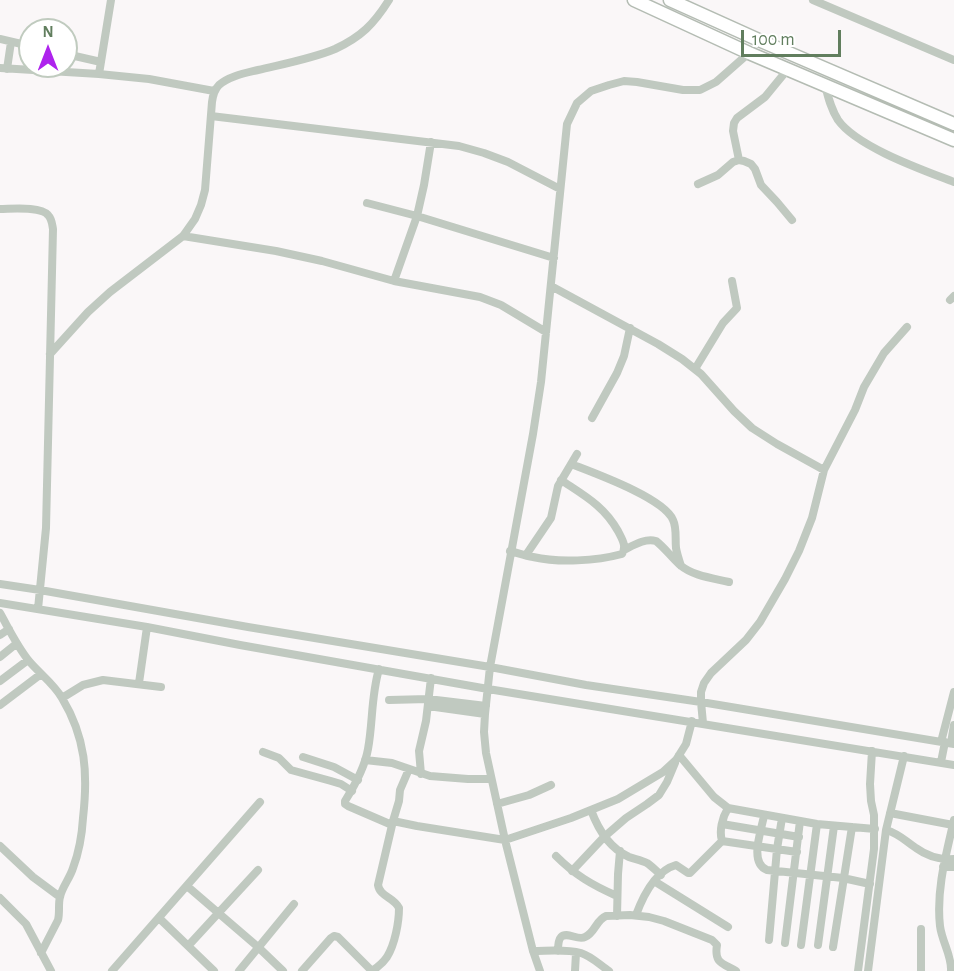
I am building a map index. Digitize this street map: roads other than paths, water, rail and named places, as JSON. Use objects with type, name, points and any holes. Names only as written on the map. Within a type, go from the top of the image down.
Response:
[{"type":"highway","points":[[634,0],[749,53],[954,140]]},
{"type":"highway","points":[[670,0],[954,124]]},
{"type":"street","points":[[99,74],[111,0]]},
{"type":"street","points":[[50,354],[88,312],[110,292],[183,236],[195,219],[203,197],[214,91],[221,83],[231,78],[315,55],[348,42],[367,30],[389,0]]},
{"type":"street","points":[[816,1],[954,60]]},
{"type":"street","points":[[0,39],[18,43]]},
{"type":"street","points":[[11,42],[3,69],[149,79],[214,91]]},
{"type":"street","points":[[540,971],[505,840],[486,753],[484,732],[490,667],[541,382],[567,124],[577,103],[591,91],[624,81],[683,90],[700,90],[716,82],[749,53]]},
{"type":"street","points":[[78,57],[101,62]]},
{"type":"street","points":[[739,160],[733,131],[734,123],[737,118],[765,97],[788,69]]},
{"type":"street","points":[[825,85],[831,106],[839,121],[850,132],[900,160],[954,182]]},
{"type":"street","points":[[211,116],[459,146],[508,162],[560,189]]},
{"type":"street","points":[[394,281],[417,216],[431,142]]},
{"type":"street","points":[[698,184],[718,175],[733,162],[744,161],[751,164],[761,185],[792,220]]},
{"type":"street","points":[[367,203],[554,258]]},
{"type":"street","points":[[0,209],[41,211],[47,214],[52,221],[53,229],[46,528],[38,609]]},
{"type":"street","points":[[183,236],[276,251],[394,281],[462,292],[501,305],[546,332]]},
{"type":"street","points":[[695,369],[723,323],[735,311],[732,281]]},
{"type":"street","points":[[551,286],[682,359],[717,390],[752,428],[824,470]]},
{"type":"street","points":[[704,723],[701,702],[704,683],[711,673],[746,640],[760,622],[785,579],[812,518],[824,470],[855,410],[864,387],[884,353],[907,327]]},
{"type":"street","points":[[592,418],[617,373],[624,356],[630,328]]},
{"type":"street","points":[[526,555],[551,518],[558,486],[577,454]]},
{"type":"street","points":[[571,464],[639,493],[667,511],[675,525],[681,566]]},
{"type":"street","points":[[561,480],[603,509],[620,535],[624,550]]},
{"type":"street","points":[[510,551],[553,560],[577,560],[622,554],[624,550],[651,540],[661,545],[681,566],[692,572],[729,582]]},
{"type":"street","points":[[0,584],[586,685],[948,743]]},
{"type":"street","points":[[0,603],[954,766]]},
{"type":"street","points":[[0,613],[16,644],[28,660],[55,687],[62,698],[76,725],[84,753],[86,780],[81,842],[73,868],[60,897],[58,920],[41,953]]},
{"type":"street","points":[[139,683],[147,627]]},
{"type":"street","points":[[0,635],[9,629]]},
{"type":"street","points":[[0,657],[16,644]]},
{"type":"street","points":[[0,681],[28,660]]},
{"type":"street","points":[[379,669],[375,682],[368,750],[358,780],[345,804],[393,823],[505,840],[618,799],[663,772],[677,758]]},
{"type":"street","points":[[0,705],[41,674]]},
{"type":"street","points":[[421,774],[419,752],[426,721],[431,678]]},
{"type":"street","points":[[62,698],[83,685],[103,680],[161,687]]},
{"type":"street","points":[[948,743],[948,712],[954,692]]},
{"type":"street","points":[[389,700],[485,710]]},
{"type":"street","points":[[572,872],[604,837],[659,795],[668,782],[677,758],[686,744],[692,722]]},
{"type":"street","points":[[940,762],[954,724]]},
{"type":"street","points":[[858,971],[870,884],[874,829],[870,784],[872,751]]},
{"type":"street","points":[[264,752],[279,758],[291,770],[341,784],[352,791]]},
{"type":"street","points":[[868,971],[886,830],[904,756]]},
{"type":"street","points":[[303,757],[334,767],[358,780]]},
{"type":"street","points":[[677,758],[728,808],[817,824],[874,829]]},
{"type":"street","points":[[365,760],[392,763],[421,774],[448,778],[492,779]]},
{"type":"street","points":[[302,971],[334,936],[338,937],[372,971],[382,964],[389,954],[394,941],[399,908],[393,899],[381,893],[378,885],[401,786],[409,769]]},
{"type":"street","points":[[497,804],[529,795],[551,785]]},
{"type":"street","points":[[112,971],[260,802]]},
{"type":"street","points":[[722,841],[722,824],[728,808]]},
{"type":"street","points":[[591,810],[598,829],[620,852],[646,862],[657,878],[728,927]]},
{"type":"street","points":[[890,813],[953,823],[944,863],[940,926],[951,958]]},
{"type":"street","points":[[764,816],[757,858],[762,868],[843,878],[870,884]]},
{"type":"street","points":[[769,940],[782,818]]},
{"type":"street","points":[[785,943],[800,821]]},
{"type":"street","points":[[722,824],[799,837]]},
{"type":"street","points":[[801,945],[817,824]]},
{"type":"street","points":[[818,945],[834,826]]},
{"type":"street","points":[[833,947],[852,827]]},
{"type":"street","points":[[886,830],[901,836],[924,853],[954,867]]},
{"type":"street","points":[[722,841],[797,852]]},
{"type":"street","points":[[636,915],[647,891],[657,878],[676,865],[690,873],[722,841]]},
{"type":"street","points":[[0,846],[33,877],[60,897]]},
{"type":"street","points":[[616,916],[620,852]]},
{"type":"street","points":[[556,856],[581,878],[617,896]]},
{"type":"street","points":[[944,863],[954,859]]},
{"type":"street","points":[[188,946],[258,870]]},
{"type":"street","points":[[187,886],[284,971]]},
{"type":"street","points":[[0,898],[26,924],[51,971]]},
{"type":"street","points":[[239,971],[294,904]]},
{"type":"street","points":[[558,951],[561,936],[582,939],[590,934],[606,916],[636,915],[664,921],[712,940],[717,945],[716,953],[719,961],[736,971]]},
{"type":"street","points":[[159,918],[214,971]]},
{"type":"street","points":[[921,929],[921,971]]},
{"type":"street","points":[[952,970],[951,958],[954,946]]},
{"type":"street","points":[[533,951],[576,953],[592,958],[609,971]]},
{"type":"street","points":[[574,971],[576,953]]}]
